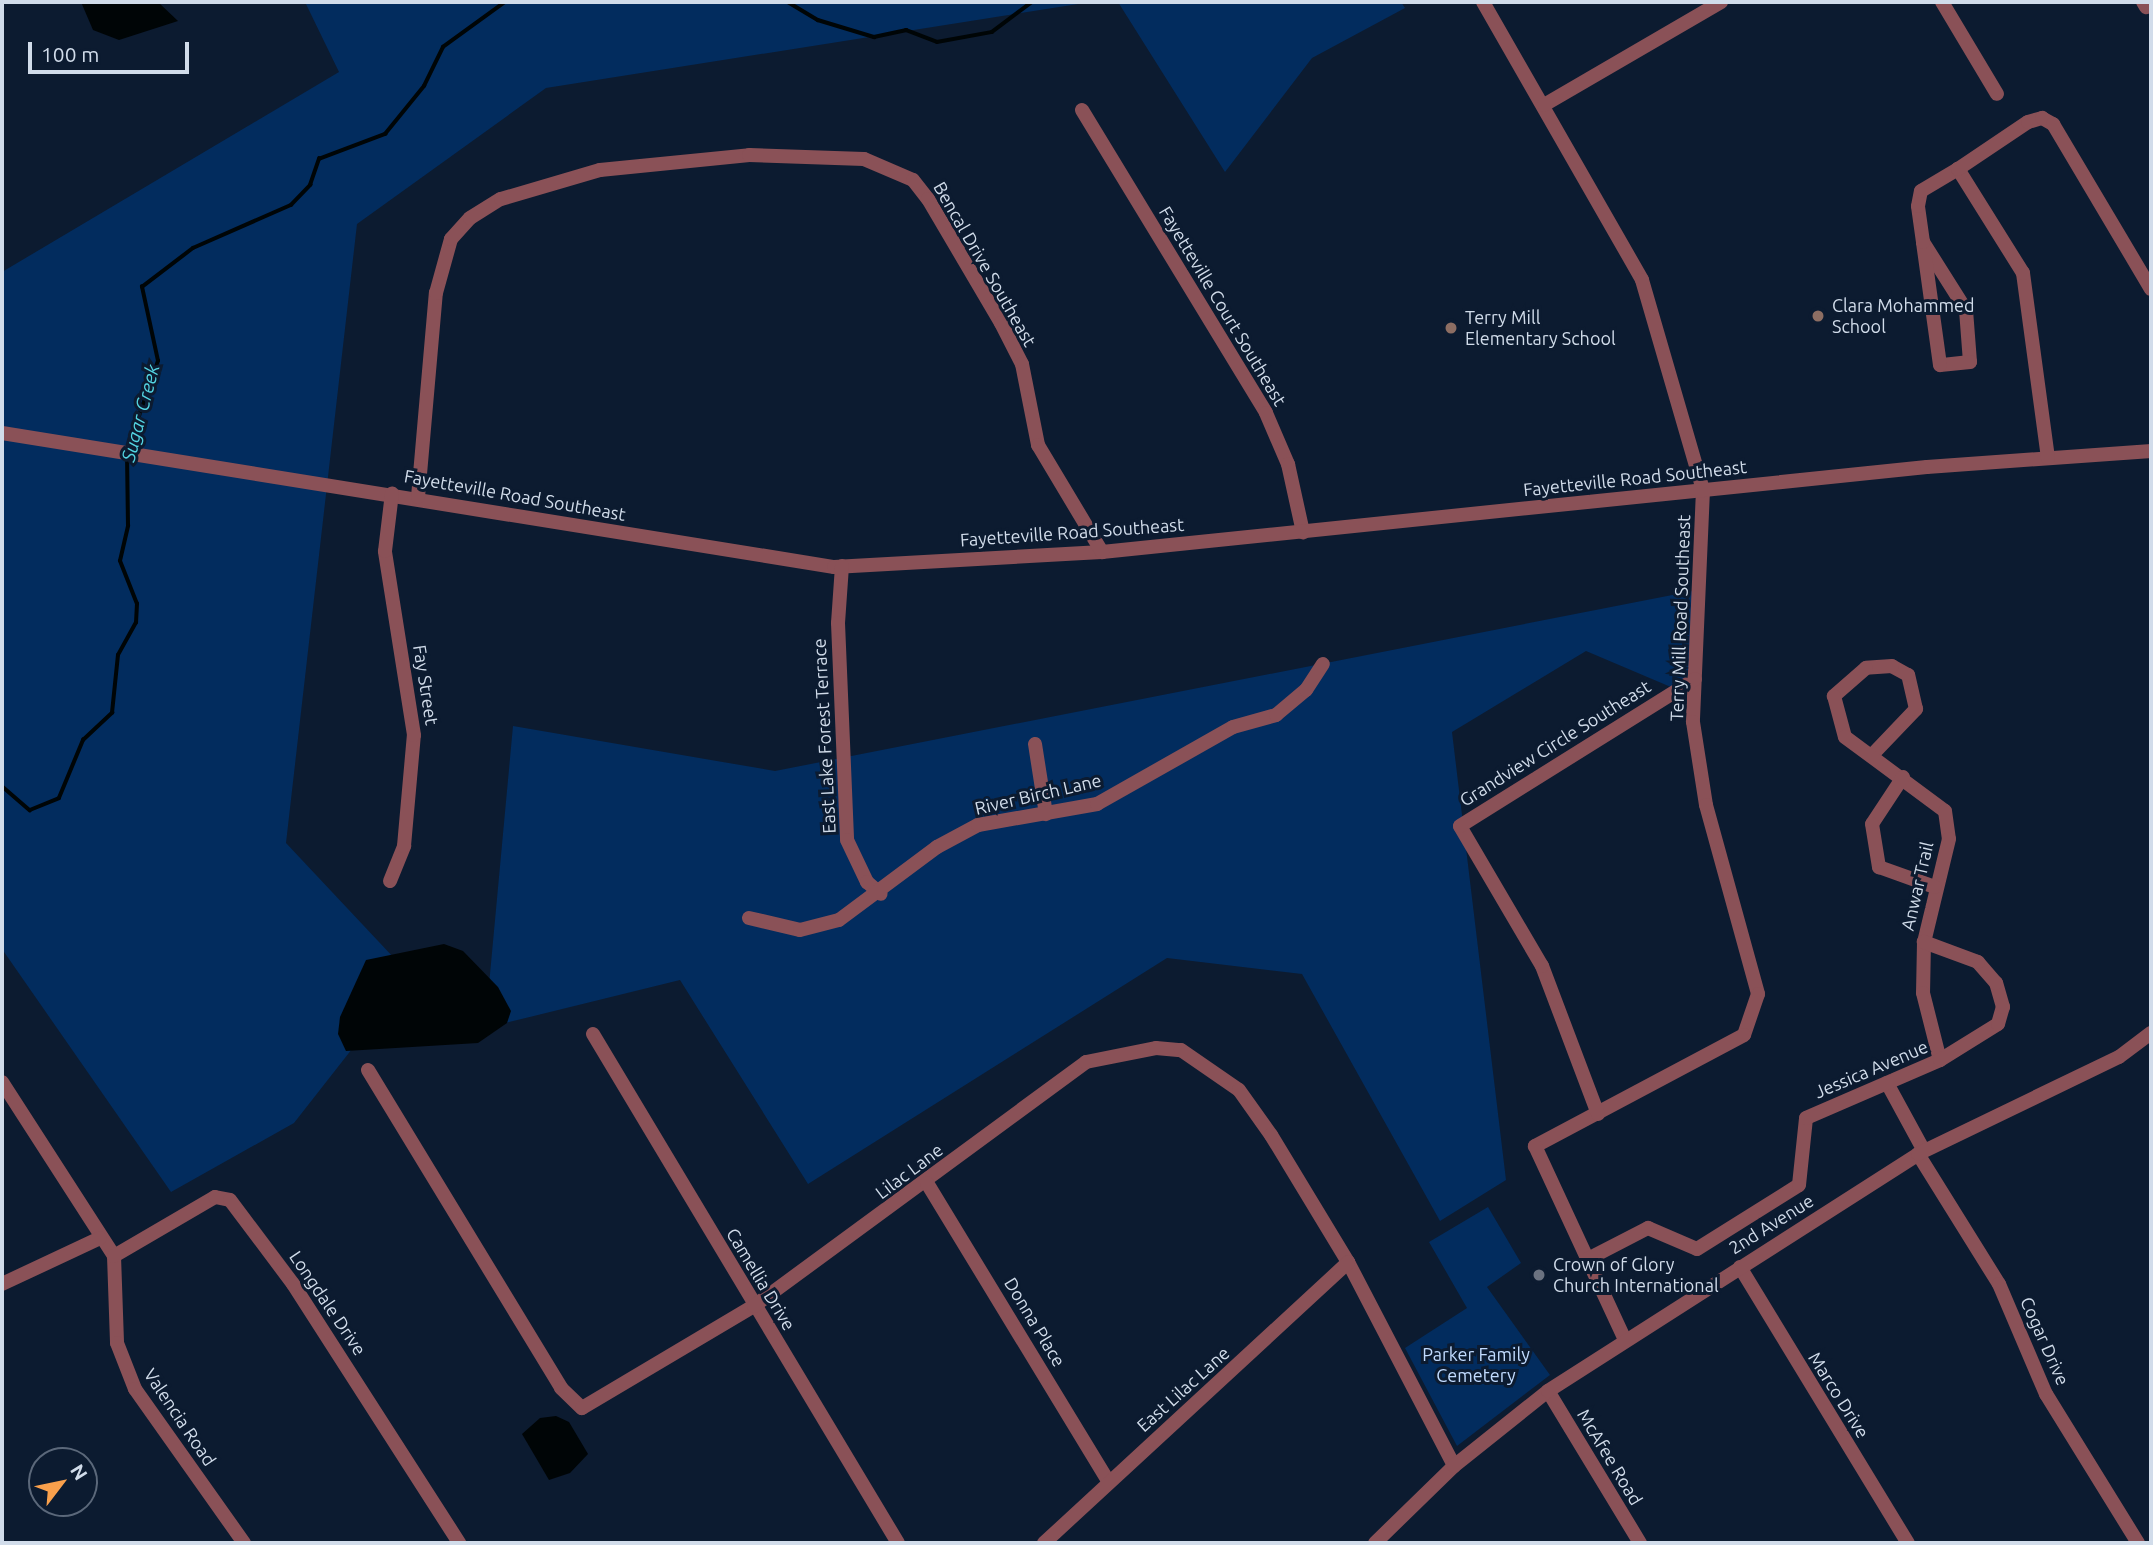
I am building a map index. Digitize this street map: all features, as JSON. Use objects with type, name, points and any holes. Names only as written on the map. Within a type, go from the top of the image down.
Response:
[{"type":"street","name":"Terry Mill Road Southeast","points":[[1483,2],[1642,280],[1703,490],[1693,722],[1706,805],[1758,1008],[1744,1035],[1535,1146],[1625,1340]]},
{"type":"street","points":[[1544,105],[1721,2]]},
{"type":"street","points":[[1942,2],[1997,94]]},
{"type":"street","name":"Fayetteville Court Southeast","points":[[1082,110],[1266,413],[1288,464],[1303,532]]},
{"type":"street","points":[[1923,242],[1966,310],[1970,362],[1940,365],[1923,242],[1921,191],[2028,122],[2042,118],[2053,124],[2151,289]]},
{"type":"street","name":"Bencal Drive Southeast","points":[[418,497],[436,293],[451,239],[470,218],[501,199],[600,170],[749,155],[864,159],[913,180],[928,199],[1001,323],[1021,364],[1038,445],[1102,552]]},
{"type":"street","points":[[1958,169],[2023,273],[2048,458]]},
{"type":"street","name":"Fayetteville Road Southeast","points":[[2,433],[418,497],[679,546],[842,566],[1102,552],[1703,490],[2151,451]]},
{"type":"street","name":"Fay Street","points":[[390,881],[404,846],[414,735],[385,551],[392,493]]},
{"type":"street","name":"East Lake Forest Terrace","points":[[842,566],[838,623],[847,840],[867,882],[880,894]]},
{"type":"street","name":"River Birch Lane","points":[[749,918],[800,930],[839,920],[880,894],[937,847],[978,825],[1097,804],[1233,727],[1276,715],[1306,690],[1323,664]]},
{"type":"street","name":"Anwar Trail","points":[[1874,753],[1916,709],[1908,675],[1892,666],[1849,677],[1834,695],[1845,737],[1874,753],[1945,811],[1949,839],[1935,887],[1924,942],[1923,993],[1940,1060]]},
{"type":"street","name":"Grandview Circle Southeast","points":[[1598,1114],[1542,966],[1460,826],[1480,808],[1695,679]]},
{"type":"street","points":[[1035,744],[1046,814]]},
{"type":"street","points":[[1903,777],[1872,824],[1879,867],[1935,887]]},
{"type":"street","name":"Jessica Avenue","points":[[1586,1260],[1648,1228],[1697,1249],[1799,1185],[1806,1118],[1940,1060],[1998,1024],[2003,1007],[1996,983],[1978,962],[1924,942]]},
{"type":"street","name":"2nd Avenue","points":[[1375,1543],[1454,1466],[1548,1391],[1625,1340],[1921,1153],[2096,1068],[2151,1033]]},
{"type":"street","name":"Camellia Drive","points":[[593,1034],[754,1307],[898,1543]]},
{"type":"street","name":"Lilac Lane","points":[[368,1070],[574,1404],[600,1401],[754,1307],[927,1183],[1086,1062],[1156,1048],[1181,1050],[1239,1090],[1348,1262],[1454,1466]]},
{"type":"street","points":[[2,1082],[114,1256]]},
{"type":"street","name":"Cogar Drive","points":[[1887,1083],[1921,1153],[1999,1284],[2046,1394],[2138,1543]]},
{"type":"street","name":"Donna Place","points":[[927,1183],[1109,1482]]},
{"type":"street","name":"Longdale Drive","points":[[114,1256],[215,1197],[230,1200],[293,1284],[459,1543]]},
{"type":"street","points":[[2,1284],[100,1238]]},
{"type":"street","name":"Valencia Road","points":[[114,1256],[123,1366],[244,1543]]},
{"type":"street","name":"East Lilac Lane","points":[[1044,1543],[1348,1262]]},
{"type":"street","name":"Marco Drive","points":[[1740,1267],[1908,1543]]},
{"type":"street","name":"McAfee Road","points":[[1548,1391],[1640,1543]]},
{"type":"green space","points":[[305,2],[1091,2],[546,88],[357,224],[286,843],[410,975],[294,1123],[171,1192],[2,949],[2,272],[339,72]]},
{"type":"green space","points":[[1118,2],[1401,2],[1405,8],[1312,58],[1225,172]]},
{"type":"green space","points":[[1703,589],[1685,693],[1586,651],[1452,732],[1506,1180],[1440,1221],[1302,974],[1167,958],[808,1184],[680,980],[485,1028],[513,726],[775,771]]},
{"type":"green space","name":"Parker Family Cemetery","points":[[1488,1207],[1521,1263],[1487,1287],[1550,1375],[1457,1446],[1405,1348],[1467,1308],[1429,1242]]},
{"type":"shaded area","points":[[81,2],[158,2],[178,21],[119,40],[93,30]]},
{"type":"shaded area","points":[[444,944],[463,951],[498,987],[511,1011],[507,1023],[478,1043],[346,1051],[338,1034],[340,1017],[366,960]]},
{"type":"shaded area","points":[[556,1416],[569,1422],[588,1454],[570,1473],[549,1480],[522,1434],[540,1418]]},
{"type":"waterway","name":"Sugar Creek","points":[[128,448],[158,361],[142,287],[193,248],[291,205],[310,185],[319,159],[385,134],[424,86],[443,47],[505,2]]},
{"type":"waterway","name":"Sugar Creek","points":[[788,2],[818,20],[874,37],[906,30],[937,42],[992,32],[1032,2]]},
{"type":"waterway","name":"Sugar Creek","points":[[2,786],[30,810],[59,798],[83,740],[112,713],[118,655],[136,623],[137,604],[120,561],[128,526],[127,456]]},
{"type":"place","name":"Clara Mohammed School","points":[[1818,316]]},
{"type":"place","name":"Terry Mill Elementary School","points":[[1451,328]]},
{"type":"place","name":"Crown of Glory Church International","points":[[1539,1275]]}]
